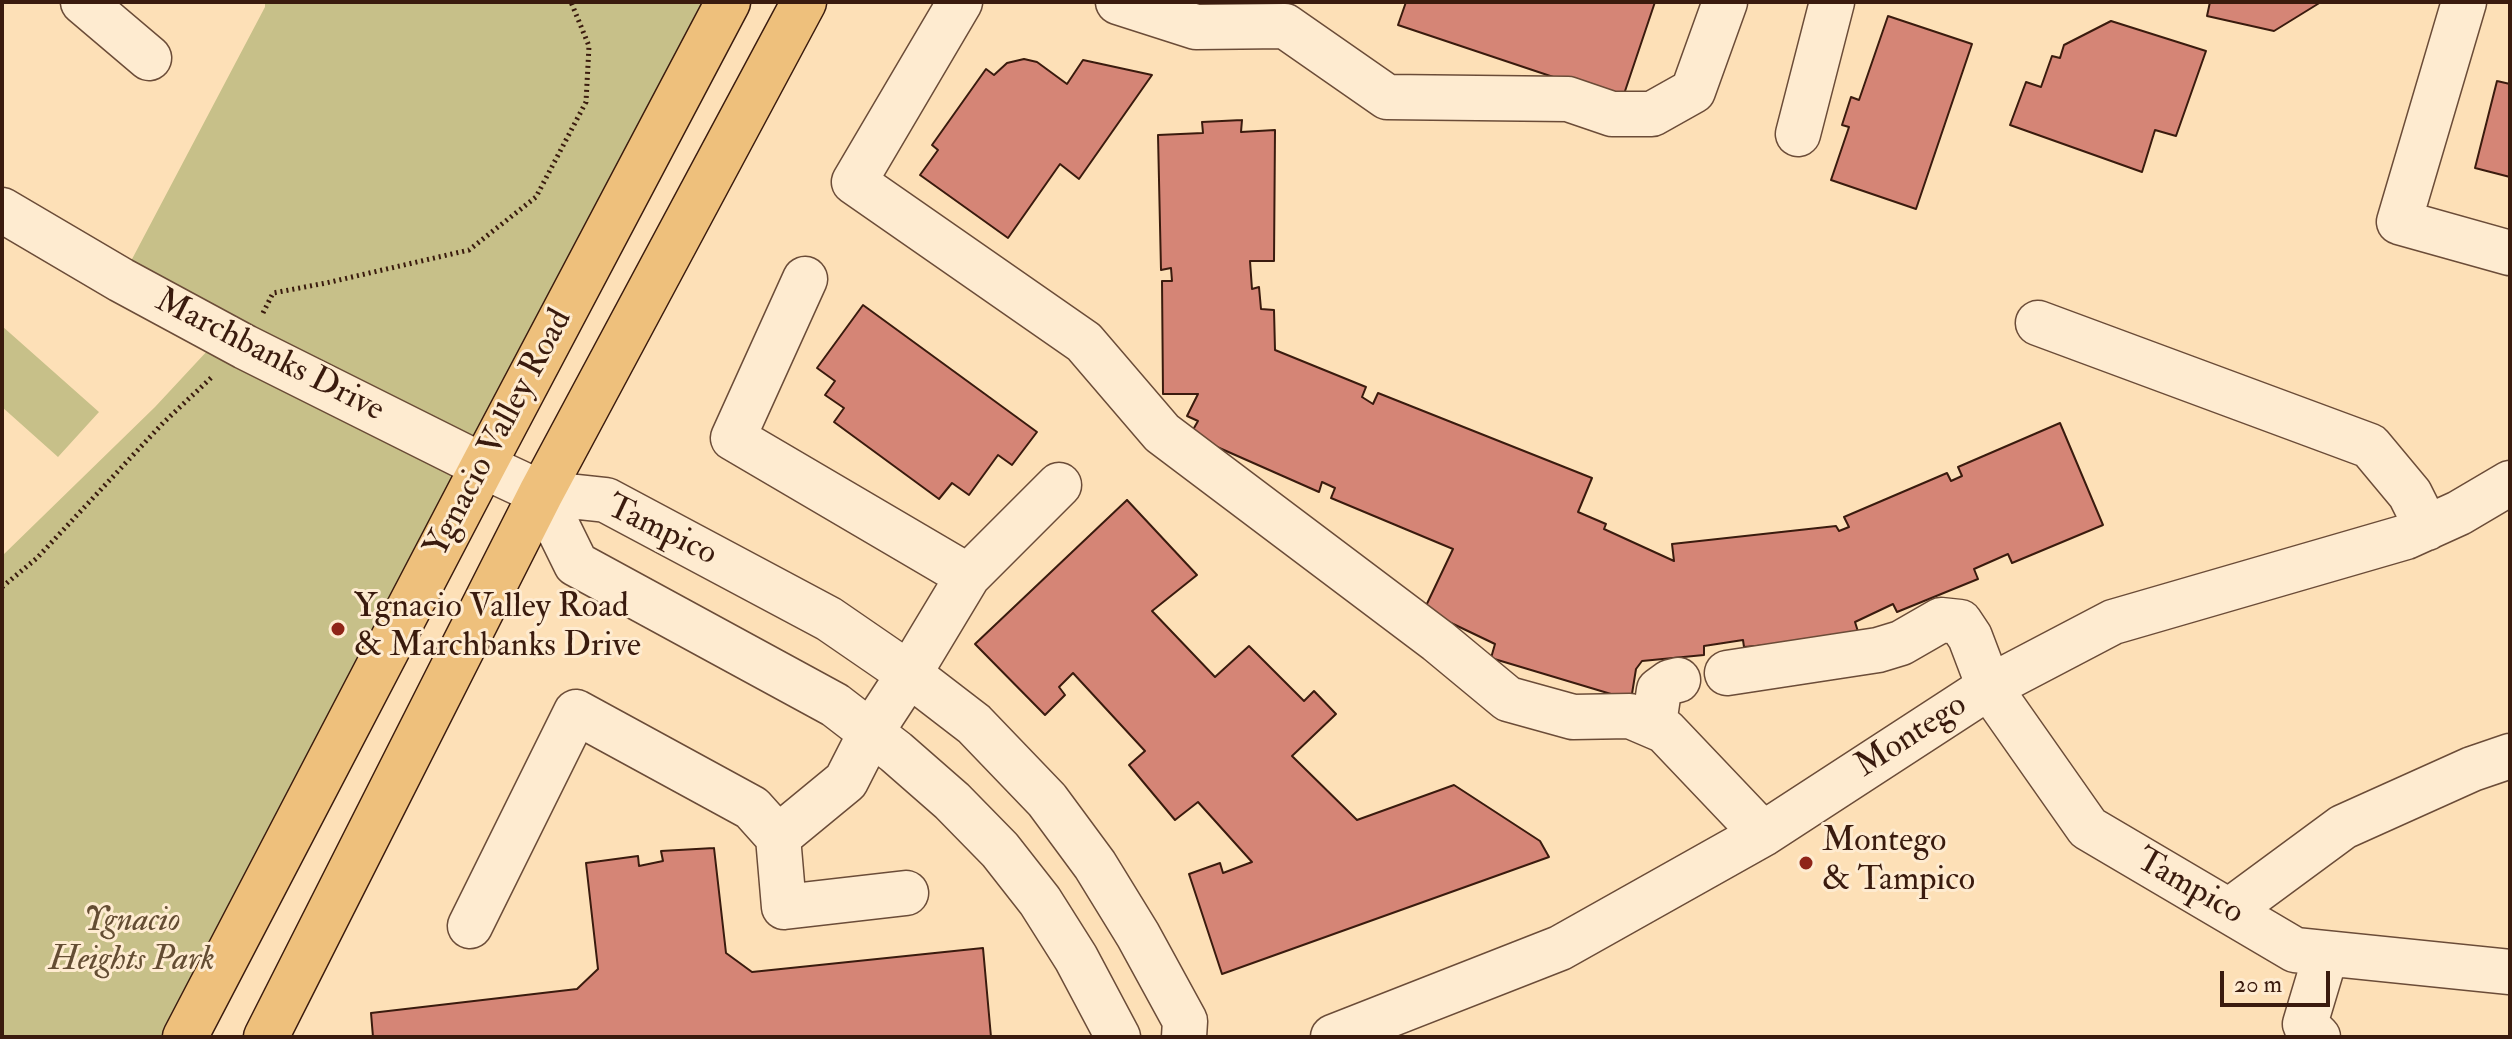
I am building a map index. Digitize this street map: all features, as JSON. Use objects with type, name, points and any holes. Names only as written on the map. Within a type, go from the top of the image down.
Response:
[{"type":"highway","name":"Ygnacio Valley Road","points":[[185,1037],[728,2]]},
{"type":"highway","name":"Ygnacio Valley Road","points":[[266,1037],[541,493],[804,2]]},
{"type":"street","points":[[83,2],[149,58]]},
{"type":"street","points":[[960,2],[854,182],[1084,342],[1162,433],[1438,641],[1508,699],[1573,717],[1630,716],[1665,731],[1763,834]]},
{"type":"street","points":[[1118,2],[1196,27],[1292,14],[1387,97],[1568,99],[1612,114],[1652,114],[1693,91],[1725,2]]},
{"type":"street","points":[[1798,134],[1832,2]]},
{"type":"street","points":[[2464,2],[2399,222],[2510,253]]},
{"type":"street","name":"Marchbanks Drive","points":[[2,210],[121,280],[245,347],[541,493]]},
{"type":"street","points":[[805,279],[733,438],[968,576]]},
{"type":"street","points":[[2038,323],[2370,446],[2410,494],[2427,528]]},
{"type":"street","name":"Montego","points":[[1333,1037],[1560,948],[1763,834],[1989,687],[2113,622],[2406,537],[2459,513],[2510,483]]},
{"type":"street","points":[[778,837],[846,781],[871,732],[968,576],[1059,485]]},
{"type":"street","name":"Tampico","points":[[541,493],[606,500],[829,619],[974,724],[1047,800],[1095,865],[1185,1021],[1184,1037]]},
{"type":"street","name":"Tampico","points":[[541,493],[576,564],[835,705],[952,801],[1000,850],[1040,901],[1076,958],[1118,1037]]},
{"type":"street","name":"Tampico","points":[[1727,673],[1878,650],[1901,643],[1941,620],[1960,622],[1970,637],[1989,687],[2088,828],[2295,950],[2510,972]]},
{"type":"street","points":[[1656,727],[1659,690],[1678,680]]},
{"type":"street","points":[[470,926],[576,712],[752,808],[778,837],[784,907],[906,893]]},
{"type":"street","points":[[2229,911],[2343,827],[2472,769],[2510,756]]},
{"type":"street","points":[[2318,1037],[2305,1024],[2326,954]]},
{"type":"path","points":[[2,587],[37,558],[163,423],[245,347],[273,293],[469,250],[536,197],[586,102],[589,46],[571,2]]},
{"type":"green space","name":"Ygnacio Heights Park","points":[[265,2],[728,2],[186,1037],[2,1037],[2,556],[155,407],[222,335],[121,280]]},
{"type":"green space","points":[[2,326],[99,412],[58,457],[2,407]]},
{"type":"building","points":[[1406,2],[1655,2],[1622,100],[1398,25]]},
{"type":"building","points":[[2210,2],[2321,2],[2274,31],[2207,16]]},
{"type":"building","points":[[1888,16],[1972,44],[1916,209],[1831,180],[1849,127],[1842,125],[1851,97],[1859,100]]},
{"type":"building","points":[[2111,21],[2206,51],[2176,136],[2155,130],[2142,172],[2010,125],[2026,82],[2041,87],[2052,56],[2060,58],[2064,45]]},
{"type":"building","points":[[1024,59],[1037,62],[1067,84],[1083,60],[1152,75],[1079,179],[1060,164],[1008,238],[920,175],[938,150],[932,145],[986,69],[994,75],[1007,63]]},
{"type":"building","points":[[2497,81],[2510,84],[2510,177],[2475,168]]},
{"type":"building","points":[[1242,120],[1241,132],[1275,130],[1274,261],[1250,261],[1252,289],[1259,287],[1261,309],[1274,310],[1275,350],[1366,387],[1362,397],[1373,404],[1378,393],[1592,478],[1578,512],[1606,524],[1604,529],[1674,561],[1672,544],[1836,526],[1839,531],[1849,527],[1844,517],[1947,473],[1951,481],[1962,476],[1958,467],[2060,423],[2103,525],[2012,563],[2008,554],[1974,569],[1978,579],[1897,612],[1893,604],[1855,622],[1860,638],[1744,647],[1743,640],[1704,646],[1704,655],[1642,661],[1636,669],[1631,700],[1491,658],[1495,644],[1424,610],[1453,549],[1331,498],[1335,488],[1322,482],[1319,492],[1190,435],[1198,421],[1187,416],[1198,394],[1163,394],[1162,281],[1172,281],[1171,268],[1161,270],[1158,135],[1203,133],[1202,122]]},
{"type":"building","points":[[863,305],[1037,432],[1012,465],[998,455],[969,495],[952,483],[939,499],[834,422],[844,408],[825,395],[835,381],[817,368]]},
{"type":"building","points":[[1127,500],[1197,575],[1152,611],[1215,677],[1249,646],[1304,701],[1314,691],[1336,714],[1292,756],[1357,820],[1454,785],[1540,841],[1549,857],[1222,974],[1189,874],[1220,863],[1223,873],[1252,862],[1198,802],[1175,820],[1129,765],[1145,751],[1073,673],[1059,687],[1065,695],[1045,715],[975,644]]},
{"type":"building","points":[[714,848],[726,953],[752,972],[983,948],[991,1037],[373,1037],[371,1013],[577,989],[598,969],[586,863],[638,856],[639,866],[663,861],[661,851]]},
{"type":"place","name":"Ygnacio Valley Road & Marchbanks Drive","points":[[338,629]]},
{"type":"place","name":"Montego & Tampico","points":[[1806,863]]}]
